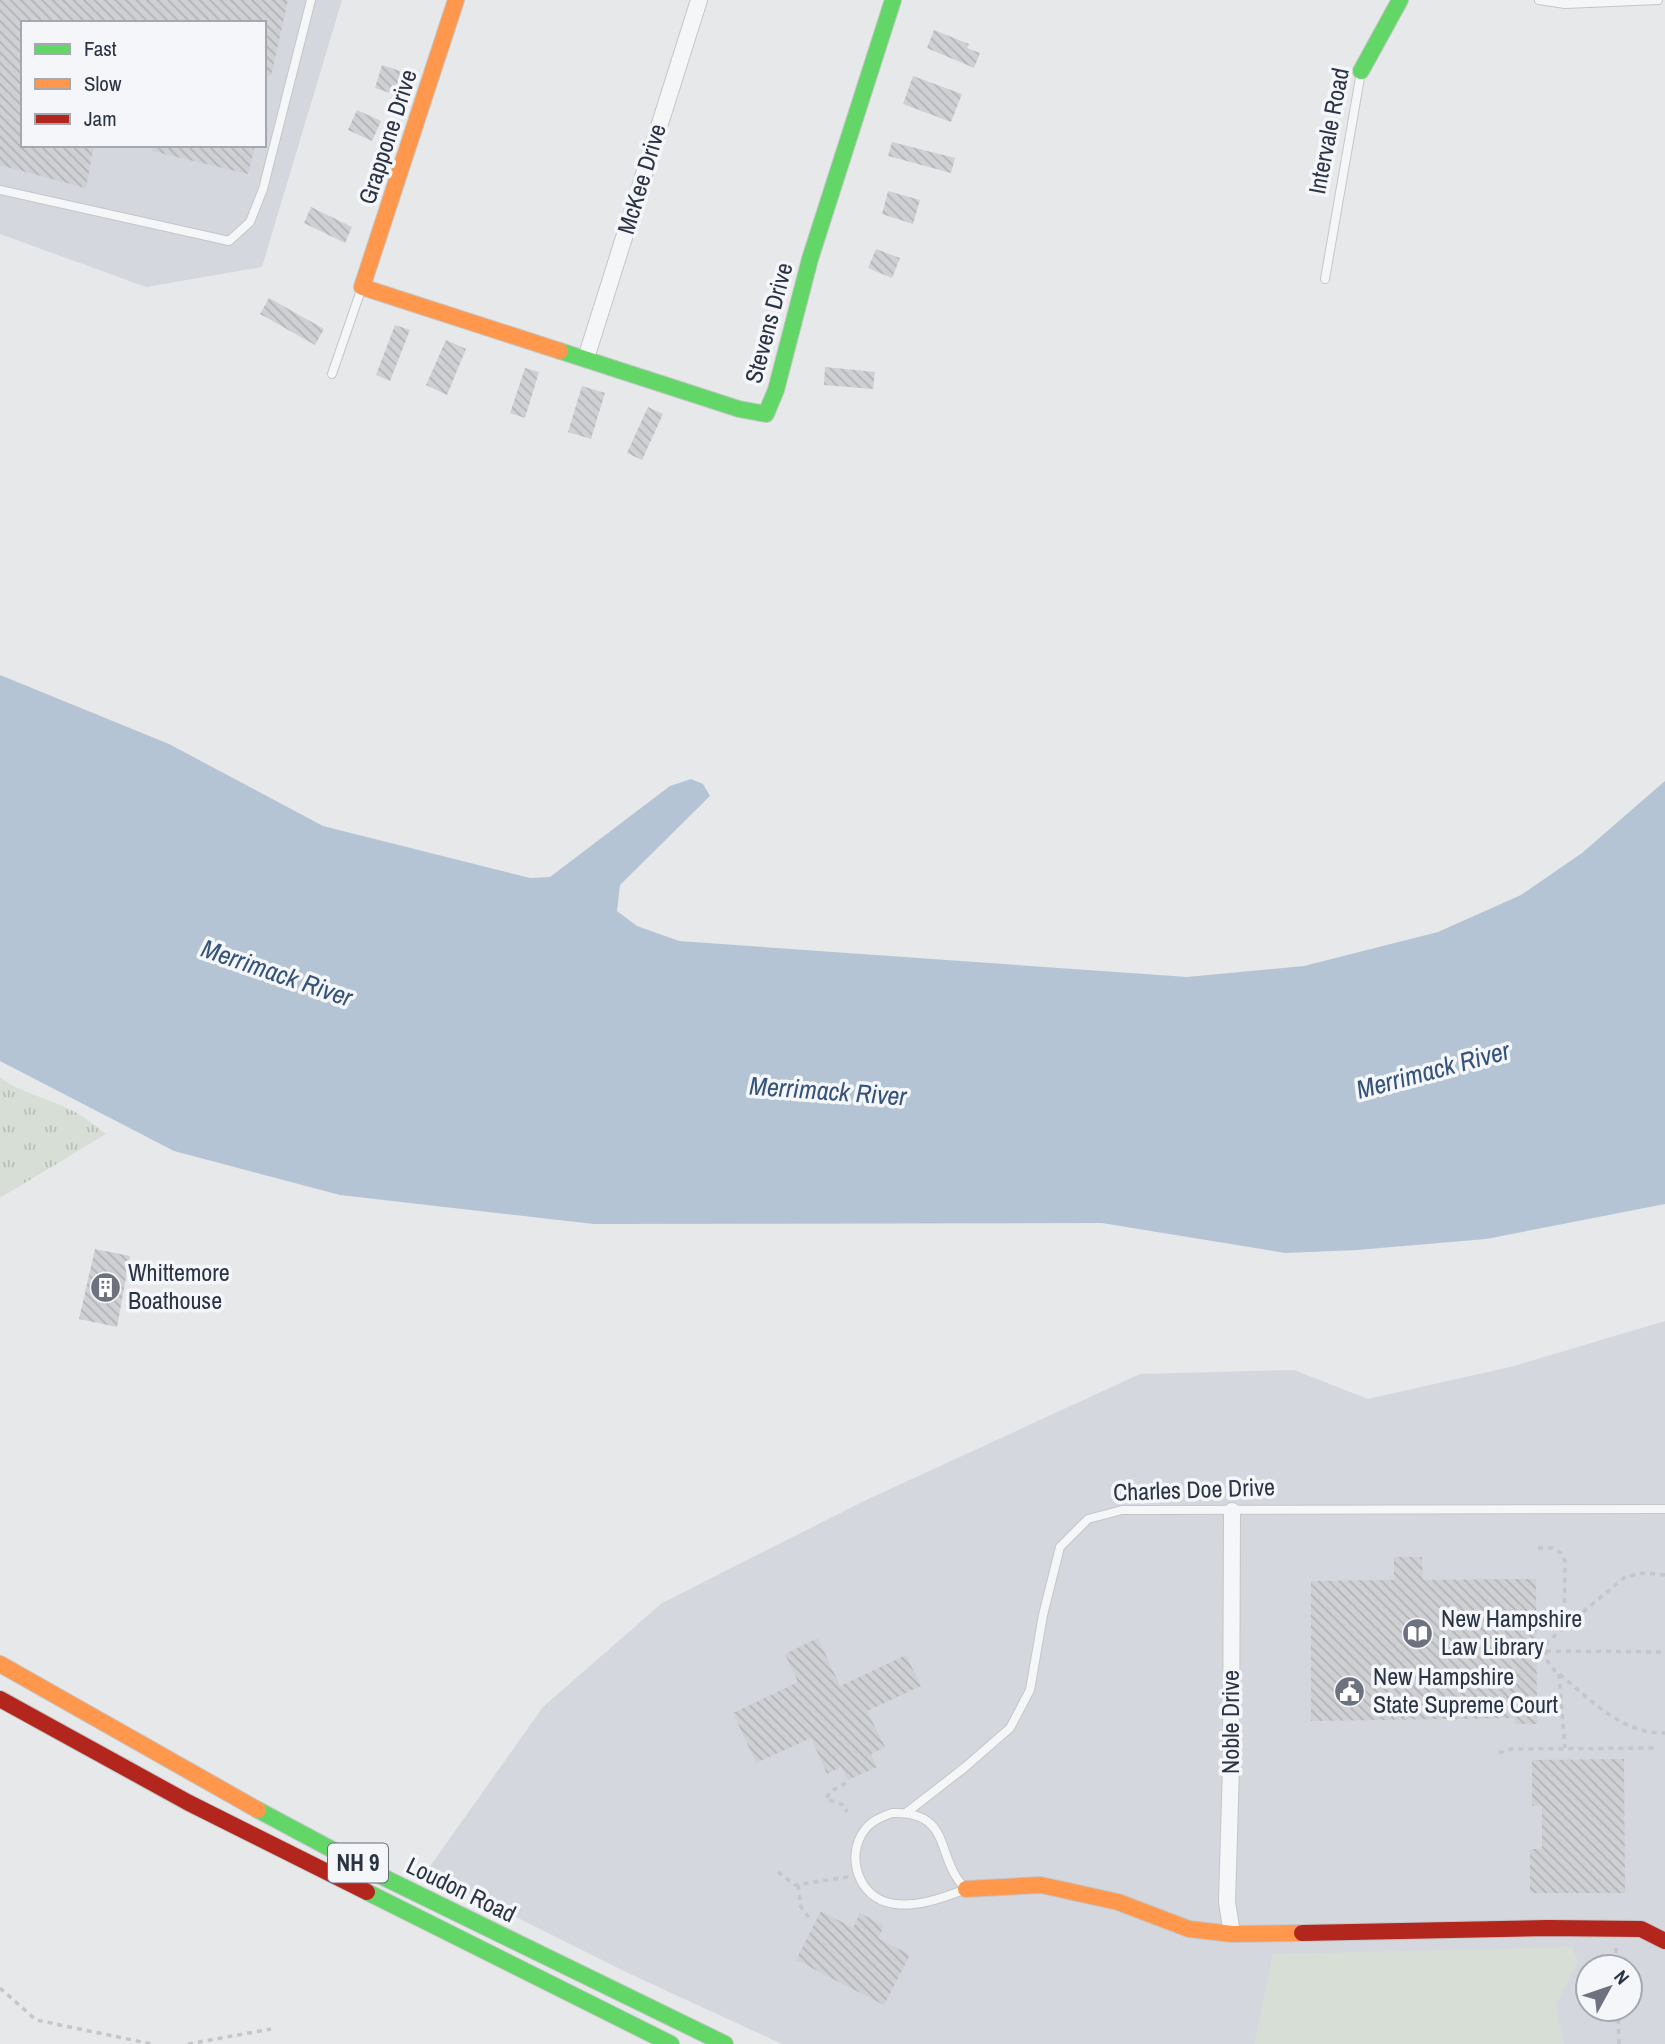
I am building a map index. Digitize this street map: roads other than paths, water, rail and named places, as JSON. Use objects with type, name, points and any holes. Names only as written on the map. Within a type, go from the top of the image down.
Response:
[{"type":"street","name":"Grappone Drive","points":[[362,288],[456,0]]},
{"type":"street","name":"McKee Drive","points":[[586,358],[699,0]]},
{"type":"street","name":"Stevens Drive","points":[[362,288],[740,409],[766,414],[776,390],[810,259],[893,0]]},
{"type":"street","name":"Intervale Road","points":[[1361,71],[1401,0]]},
{"type":"street","name":"Noble Drive","points":[[1232,1511],[1231,1766],[1227,1902],[1232,1934]]},
{"type":"street","name":"Loudon Road","points":[[0,1664],[196,1777],[387,1879],[725,2044]]},
{"type":"street","name":"Loudon Road","points":[[0,1699],[189,1803],[671,2044]]},
{"type":"street","name":"Charles Doe Drive","points":[[966,1889],[1041,1885],[1118,1902],[1189,1929],[1232,1934],[1547,1928],[1642,1929],[1665,1941]]},
{"type":"lane","points":[[0,190],[229,241],[250,222],[262,189],[311,0]]},
{"type":"lane","points":[[1539,0],[1565,4],[1658,0]]},
{"type":"lane","name":"Intervale Road","points":[[1325,279],[1361,71]]},
{"type":"lane","points":[[332,374],[362,288]]},
{"type":"lane","name":"Charles Doe Drive","points":[[966,1889],[941,1899],[900,1904],[885,1901],[872,1894],[862,1882],[855,1860],[859,1838],[867,1826],[878,1818],[892,1813],[906,1813],[1010,1728],[1030,1690],[1043,1615],[1060,1546],[1088,1519],[1122,1510],[1665,1509]]},
{"type":"lane","points":[[906,1813],[920,1817],[933,1826],[942,1839],[956,1879],[966,1889]]},
{"type":"water","name":"Merrimack River","points":[[0,675],[169,744],[323,826],[530,878],[550,877],[670,786],[691,779],[703,784],[710,796],[620,885],[617,911],[637,926],[679,941],[1187,977],[1304,966],[1438,932],[1521,895],[1582,853],[1665,781],[1665,1204],[1486,1239],[1285,1253],[1102,1223],[594,1224],[340,1195],[174,1151],[0,1061]]},
{"type":"place","name":"Whittemore Boathouse","points":[[105,1287]]},
{"type":"place","name":"New Hampshire Law Library","points":[[1418,1633]]},
{"type":"place","name":"New Hampshire State Supreme Court","points":[[1350,1691]]}]
